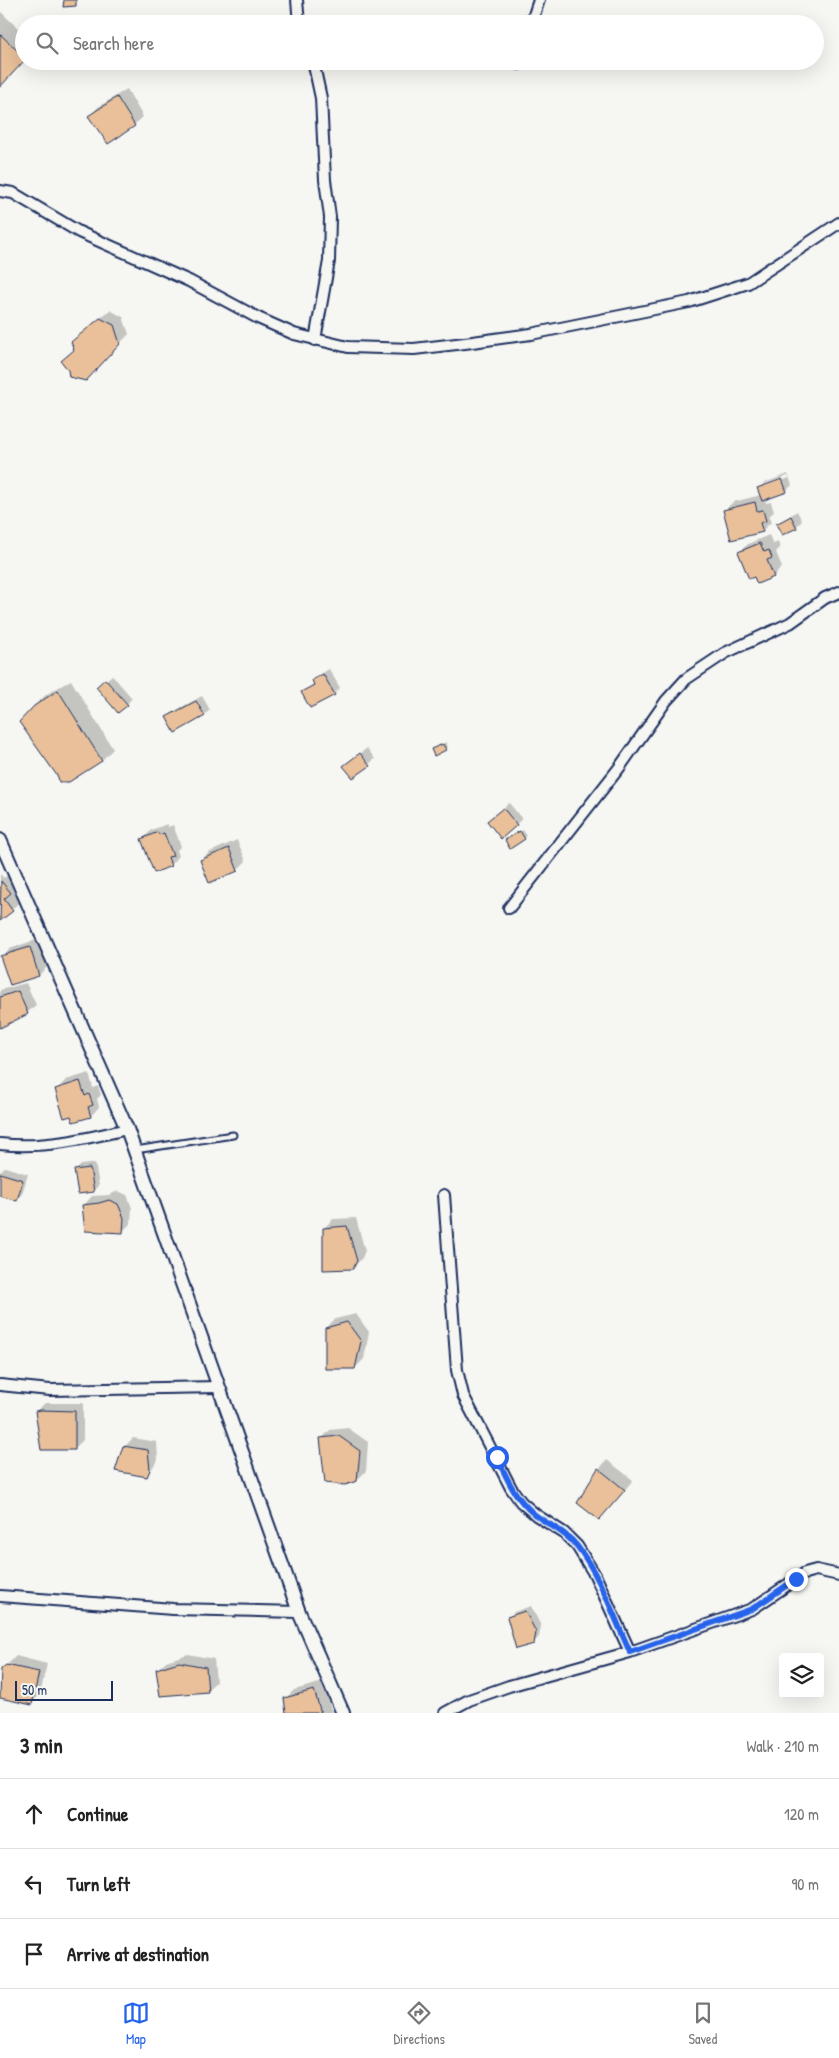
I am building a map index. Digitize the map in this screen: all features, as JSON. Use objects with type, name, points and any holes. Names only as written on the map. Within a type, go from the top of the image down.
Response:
[{"type":"street","points":[[297,0],[298,15]]},
{"type":"street","points":[[534,15],[539,0]]},
{"type":"street","points":[[315,70],[321,98],[325,180],[330,217],[329,262],[315,340]]},
{"type":"street","points":[[0,191],[13,193],[79,232],[189,281],[258,318],[294,334],[348,348],[431,347],[531,334],[689,302],[748,283],[839,223]]},
{"type":"street","points":[[509,908],[618,768],[666,701],[686,679],[724,653],[790,623],[825,598],[839,592]]},
{"type":"street","points":[[0,840],[127,1129],[299,1612],[343,1713]]},
{"type":"street","points":[[0,1144],[22,1147],[78,1140],[127,1129]]},
{"type":"street","points":[[444,1195],[457,1370],[463,1395],[521,1502],[536,1515],[564,1533],[577,1546],[595,1575],[630,1652]]},
{"type":"street","points":[[0,1385],[50,1390],[219,1387]]},
{"type":"street","points":[[445,1713],[469,1700],[509,1686],[630,1652],[752,1609],[805,1573],[816,1570],[839,1575]]},
{"type":"street","points":[[0,1596],[173,1609],[299,1612]]},
{"type":"lane","points":[[135,1150],[233,1134]]},
{"type":"building","points":[[64,0],[76,0],[76,6],[63,7]]},
{"type":"building","points":[[0,34],[15,48],[16,70],[0,87]]},
{"type":"building","points":[[117,97],[135,126],[108,144],[88,116]]},
{"type":"building","points":[[100,318],[114,325],[120,344],[86,381],[69,377],[68,370],[61,361],[74,350],[71,342]]},
{"type":"building","points":[[782,479],[787,492],[762,501],[757,488]]},
{"type":"building","points":[[755,502],[757,511],[763,510],[766,521],[760,523],[763,532],[731,540],[723,510]]},
{"type":"building","points":[[791,516],[797,528],[782,535],[776,524]]},
{"type":"building","points":[[760,543],[764,552],[769,550],[772,558],[767,560],[774,577],[757,584],[754,577],[749,579],[738,552]]},
{"type":"building","points":[[323,674],[335,695],[310,708],[301,692],[314,685],[312,680]]},
{"type":"building","points":[[105,679],[128,705],[118,713],[96,687]]},
{"type":"building","points":[[58,690],[102,761],[69,782],[59,782],[58,777],[19,722],[34,706]]},
{"type":"building","points":[[196,701],[205,716],[175,733],[166,717]]},
{"type":"building","points":[[443,744],[446,750],[434,756],[431,749]]},
{"type":"building","points":[[360,753],[370,766],[353,778],[343,766]]},
{"type":"building","points":[[503,808],[517,825],[501,839],[487,821]]},
{"type":"building","points":[[520,831],[525,839],[510,849],[505,840]]},
{"type":"building","points":[[158,832],[159,835],[164,833],[173,856],[168,857],[171,866],[154,873],[141,839]]},
{"type":"building","points":[[229,848],[238,871],[209,883],[200,860]]},
{"type":"building","points":[[1,881],[11,893],[4,899],[13,911],[0,921]]},
{"type":"building","points":[[30,947],[39,976],[10,985],[0,956]]},
{"type":"building","points":[[18,991],[28,1014],[0,1028],[0,997]]},
{"type":"building","points":[[80,1081],[85,1096],[89,1094],[93,1105],[88,1107],[91,1117],[73,1122],[71,1116],[64,1118],[55,1089]]},
{"type":"building","points":[[90,1168],[94,1192],[78,1194],[74,1170]]},
{"type":"building","points":[[0,1173],[23,1180],[17,1201],[0,1196]]},
{"type":"building","points":[[109,1200],[118,1204],[124,1218],[123,1233],[85,1231],[82,1205]]},
{"type":"building","points":[[347,1226],[357,1261],[353,1269],[323,1270],[323,1228]]},
{"type":"building","points":[[347,1322],[361,1341],[355,1369],[325,1369],[325,1328]]},
{"type":"building","points":[[35,1411],[75,1411],[75,1450],[41,1450]]},
{"type":"building","points":[[339,1436],[360,1451],[357,1481],[345,1485],[325,1483],[320,1438]]},
{"type":"building","points":[[123,1446],[148,1450],[150,1470],[147,1477],[115,1471]]},
{"type":"building","points":[[598,1468],[625,1490],[599,1520],[577,1503]]},
{"type":"building","points":[[525,1611],[536,1632],[534,1644],[516,1649],[507,1617]]},
{"type":"building","points":[[179,1662],[206,1667],[208,1692],[160,1696],[156,1669]]},
{"type":"building","points":[[6,1665],[39,1672],[32,1705],[0,1698],[1,1669]]},
{"type":"building","points":[[314,1690],[321,1713],[286,1713],[284,1698]]},
{"type":"route","points":[[497,1457],[511,1488],[521,1502],[536,1515],[564,1533],[577,1546],[595,1575],[630,1652],[714,1624],[752,1609],[780,1592],[796,1579]]}]
